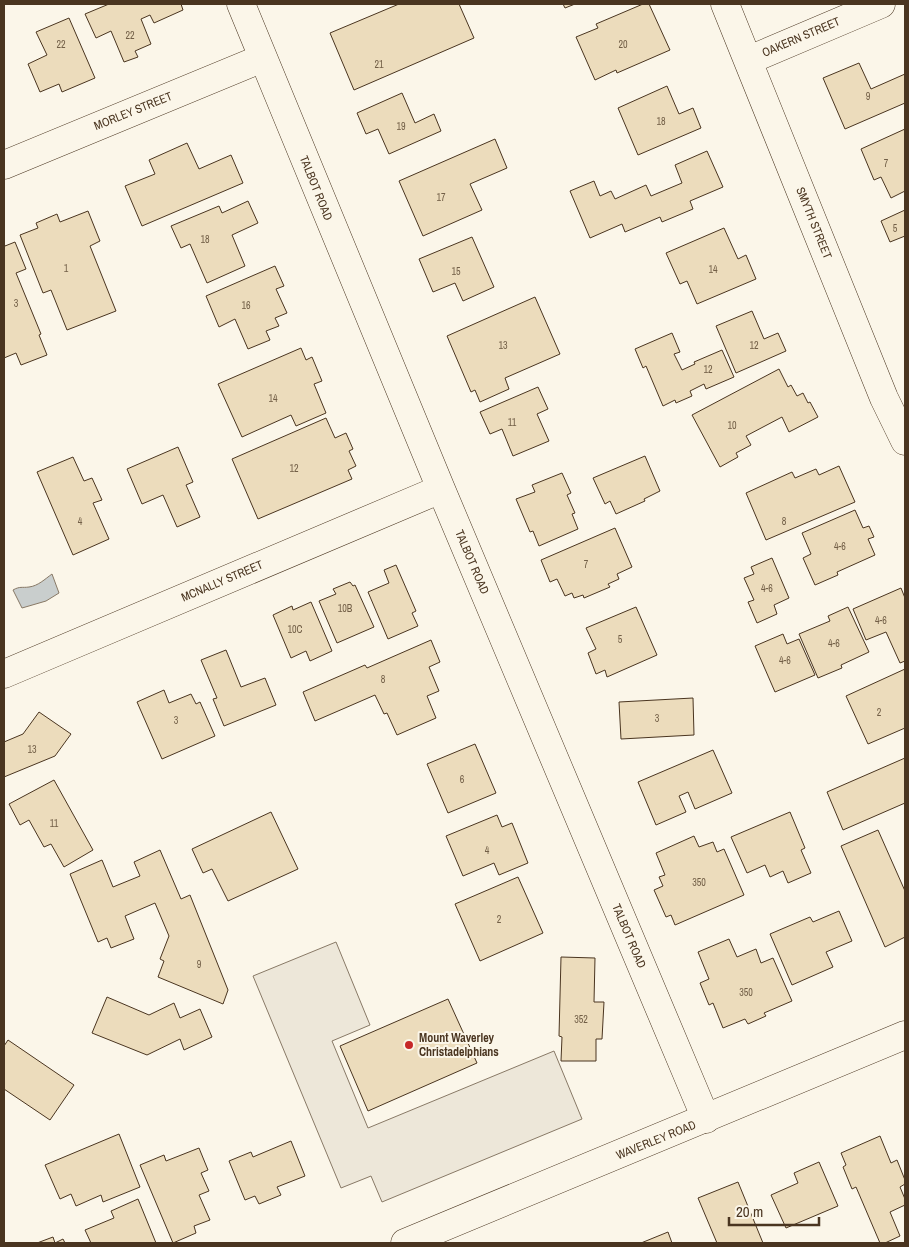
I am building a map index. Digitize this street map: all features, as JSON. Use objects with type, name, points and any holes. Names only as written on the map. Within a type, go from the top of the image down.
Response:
[{"type":"street","name":"TALBOT ROAD","points":[[241,4],[441,489],[706,1119]]},
{"type":"street","name":"SMYTH STREET","points":[[725,4],[884,398],[905,441]]},
{"type":"street","name":"OAKERN STREET","points":[[748,60],[881,4]]},
{"type":"street","name":"MORLEY STREET","points":[[4,165],[263,58]]},
{"type":"street","name":"MCNALLY STREET","points":[[4,674],[441,489]]},
{"type":"street","name":"WAVERLEY ROAD","points":[[405,1243],[905,1035]]},
{"type":"shaded area","points":[[52,574],[59,593],[46,601],[22,608],[13,590],[35,585]]},
{"type":"shaded area","points":[[336,942],[370,1025],[332,1041],[368,1128],[554,1051],[582,1119],[382,1202],[371,1176],[341,1188],[253,976]]},
{"type":"building","points":[[109,4],[181,4],[183,10],[154,23],[150,15],[141,19],[151,44],[135,51],[138,57],[124,62],[111,31],[96,38],[85,14]]},
{"type":"building","points":[[399,4],[459,4],[474,38],[354,90],[330,33]]},
{"type":"building","points":[[563,4],[575,4],[565,8]]},
{"type":"building","points":[[643,4],[649,4],[670,50],[617,73],[616,70],[595,80],[576,37],[598,28],[596,24]]},
{"type":"building","points":[[69,18],[95,78],[62,92],[59,84],[40,92],[28,64],[47,55],[36,32]]},
{"type":"building","points":[[859,63],[871,89],[905,74],[905,103],[845,129],[823,78]]},
{"type":"building","points":[[667,86],[679,114],[693,108],[701,128],[638,155],[618,108]]},
{"type":"building","points":[[402,93],[415,123],[434,114],[441,131],[389,154],[378,129],[366,134],[357,113]]},
{"type":"building","points":[[905,129],[905,191],[891,198],[881,177],[874,180],[861,149]]},
{"type":"building","points":[[495,139],[507,168],[470,184],[482,210],[423,236],[399,181]]},
{"type":"building","points":[[187,143],[199,169],[231,155],[243,183],[142,226],[125,186],[155,174],[149,160]]},
{"type":"building","points":[[707,151],[723,187],[690,201],[693,209],[662,222],[660,217],[625,232],[622,224],[590,238],[570,191],[594,181],[600,196],[611,191],[615,199],[646,185],[651,196],[682,183],[675,165]]},
{"type":"building","points":[[248,201],[258,223],[232,235],[245,266],[207,283],[190,244],[181,248],[171,226],[219,206],[222,213]]},
{"type":"building","points":[[905,210],[905,236],[890,242],[881,221]]},
{"type":"building","points":[[88,211],[100,241],[90,246],[116,311],[67,330],[51,290],[43,293],[20,235],[38,228],[36,223],[57,214],[60,222]]},
{"type":"building","points":[[724,228],[738,259],[746,255],[756,279],[697,304],[687,281],[680,284],[666,253]]},
{"type":"building","points":[[472,237],[494,287],[463,301],[455,283],[433,292],[419,259]]},
{"type":"building","points":[[15,242],[26,269],[16,273],[41,334],[39,335],[47,355],[21,365],[16,353],[4,358],[4,244],[5,246]]},
{"type":"building","points":[[275,266],[284,286],[276,289],[287,313],[275,318],[279,326],[266,331],[270,340],[248,349],[235,319],[219,327],[206,296]]},
{"type":"building","points":[[535,297],[560,354],[505,378],[509,389],[480,402],[475,390],[471,392],[447,336]]},
{"type":"building","points":[[752,311],[764,339],[778,333],[786,351],[736,373],[716,326]]},
{"type":"building","points":[[672,333],[680,352],[674,354],[682,370],[695,364],[694,362],[722,350],[734,377],[706,389],[704,384],[690,391],[692,396],[676,403],[675,400],[663,406],[646,366],[643,368],[635,349]]},
{"type":"building","points":[[301,348],[306,360],[312,357],[322,381],[314,384],[326,413],[296,426],[291,415],[242,437],[218,384]]},
{"type":"building","points":[[779,369],[788,387],[791,385],[797,396],[803,393],[818,417],[789,432],[782,417],[746,436],[751,445],[736,453],[738,457],[720,467],[692,415]]},
{"type":"building","points":[[538,387],[548,409],[537,414],[549,441],[513,456],[502,429],[490,434],[480,412]]},
{"type":"building","points":[[326,418],[335,438],[346,433],[353,449],[349,451],[356,466],[348,470],[352,479],[258,519],[232,459]]},
{"type":"building","points":[[178,447],[193,482],[186,485],[200,517],[177,527],[163,495],[142,504],[127,469]]},
{"type":"building","points":[[645,456],[660,491],[644,499],[645,501],[616,514],[610,501],[605,504],[593,478]]},
{"type":"building","points":[[73,457],[84,481],[92,478],[102,500],[93,503],[109,539],[73,555],[37,472]]},
{"type":"building","points":[[839,466],[855,502],[766,540],[746,493],[792,472],[795,478],[816,469],[819,475]]},
{"type":"building","points":[[562,473],[571,493],[567,495],[575,513],[572,514],[578,529],[539,546],[533,531],[530,532],[516,499],[535,492],[532,485]]},
{"type":"building","points":[[855,510],[863,528],[869,526],[874,537],[868,539],[875,555],[837,572],[838,575],[815,585],[803,558],[811,554],[802,533]]},
{"type":"building","points":[[615,528],[632,567],[617,574],[619,579],[608,584],[610,587],[584,598],[583,595],[574,598],[572,593],[565,596],[557,579],[550,582],[541,560]]},
{"type":"building","points":[[772,558],[789,598],[774,605],[777,614],[757,623],[748,602],[754,600],[744,578],[754,574],[751,567]]},
{"type":"building","points":[[396,565],[416,611],[412,613],[418,626],[388,639],[368,592],[389,583],[384,570]]},
{"type":"building","points":[[350,582],[353,586],[355,585],[374,627],[337,643],[319,601],[336,594],[333,589]]},
{"type":"building","points":[[901,588],[905,598],[905,661],[900,663],[886,632],[866,640],[853,609]]},
{"type":"building","points":[[311,602],[332,651],[310,661],[306,651],[291,658],[273,615],[292,606],[293,610]]},
{"type":"building","points":[[636,607],[657,655],[607,677],[605,670],[596,674],[588,653],[596,649],[586,628]]},
{"type":"building","points":[[848,607],[869,652],[841,665],[842,668],[818,678],[799,634],[830,621],[828,616]]},
{"type":"building","points":[[783,634],[787,644],[799,639],[815,675],[775,692],[755,646]]},
{"type":"building","points":[[431,640],[440,662],[429,667],[439,691],[427,696],[436,718],[397,735],[387,713],[384,714],[375,695],[315,721],[303,692],[365,665],[367,668]]},
{"type":"building","points":[[226,650],[241,687],[265,678],[276,705],[224,726],[213,699],[217,698],[201,660]]},
{"type":"building","points":[[905,669],[905,728],[868,744],[846,696]]},
{"type":"building","points":[[164,690],[169,703],[191,694],[196,704],[200,702],[215,736],[162,759],[137,702]]},
{"type":"building","points":[[693,698],[694,735],[621,739],[619,702]]},
{"type":"building","points":[[39,712],[71,734],[55,756],[4,777],[4,742],[23,734]]},
{"type":"building","points":[[475,744],[496,793],[448,813],[427,764]]},
{"type":"building","points":[[713,750],[732,793],[695,809],[688,792],[679,796],[686,812],[656,825],[638,782]]},
{"type":"building","points":[[905,758],[905,803],[843,830],[827,792]]},
{"type":"building","points":[[54,780],[93,850],[64,867],[51,844],[44,847],[29,820],[20,825],[9,804]]},
{"type":"building","points":[[271,812],[298,869],[228,901],[212,869],[203,873],[192,849]]},
{"type":"building","points":[[790,812],[805,848],[801,850],[811,873],[788,883],[783,871],[770,877],[765,865],[747,873],[731,837]]},
{"type":"building","points":[[497,815],[502,827],[512,823],[528,863],[499,875],[494,863],[463,876],[446,836]]},
{"type":"building","points":[[878,830],[905,891],[905,937],[885,947],[841,846]]},
{"type":"building","points":[[694,836],[699,847],[713,842],[717,852],[724,849],[744,895],[675,925],[671,915],[666,917],[654,890],[663,886],[659,877],[665,875],[656,853]]},
{"type":"building","points":[[160,850],[181,899],[190,895],[228,990],[223,1004],[158,977],[164,961],[160,959],[169,936],[155,903],[125,916],[134,939],[111,948],[107,938],[98,942],[70,874],[102,860],[113,887],[140,876],[134,862]]},
{"type":"building","points":[[518,877],[543,933],[480,961],[455,904]]},
{"type":"building","points":[[839,911],[852,941],[826,952],[833,967],[792,985],[770,934],[810,917],[813,922]]},
{"type":"building","points":[[729,939],[737,957],[756,949],[761,963],[773,958],[792,1001],[764,1013],[766,1016],[748,1024],[745,1019],[723,1028],[713,1003],[709,1005],[700,983],[709,979],[698,952]]},
{"type":"building","points":[[561,957],[595,958],[594,1002],[604,1002],[602,1039],[596,1039],[596,1061],[561,1061],[562,1037],[559,1036]]},
{"type":"building","points":[[107,997],[149,1015],[174,1003],[180,1018],[200,1009],[212,1037],[184,1050],[180,1039],[147,1055],[92,1033]]},
{"type":"building","points":[[448,999],[477,1063],[368,1111],[340,1046]]},
{"type":"building","points":[[8,1040],[74,1085],[50,1120],[4,1089],[4,1046]]},
{"type":"building","points":[[119,1134],[140,1187],[103,1202],[101,1195],[76,1206],[71,1194],[60,1199],[45,1165]]},
{"type":"building","points":[[880,1136],[891,1163],[897,1160],[905,1180],[905,1184],[900,1187],[905,1199],[905,1205],[890,1212],[900,1236],[885,1243],[880,1243],[856,1187],[852,1189],[843,1167],[846,1165],[841,1153]]},
{"type":"building","points":[[291,1141],[305,1176],[277,1187],[281,1195],[259,1204],[255,1196],[245,1200],[229,1161],[251,1152],[253,1157]]},
{"type":"building","points":[[199,1148],[208,1170],[201,1173],[209,1191],[199,1195],[210,1220],[194,1226],[196,1233],[173,1243],[140,1165],[164,1155],[166,1161]]},
{"type":"building","points":[[819,1162],[838,1206],[786,1228],[771,1195],[798,1183],[794,1173]]},
{"type":"building","points":[[738,1182],[763,1243],[717,1243],[698,1198]]},
{"type":"building","points":[[138,1199],[156,1243],[91,1243],[85,1230],[114,1218],[111,1211]]},
{"type":"building","points":[[668,1232],[672,1243],[641,1243]]},
{"type":"building","points":[[53,1237],[55,1243],[37,1243]]},
{"type":"building","points":[[63,1239],[65,1243],[55,1243]]},
{"type":"place","name":"Mount Waverley Christadelphians","points":[[409,1045]]}]
